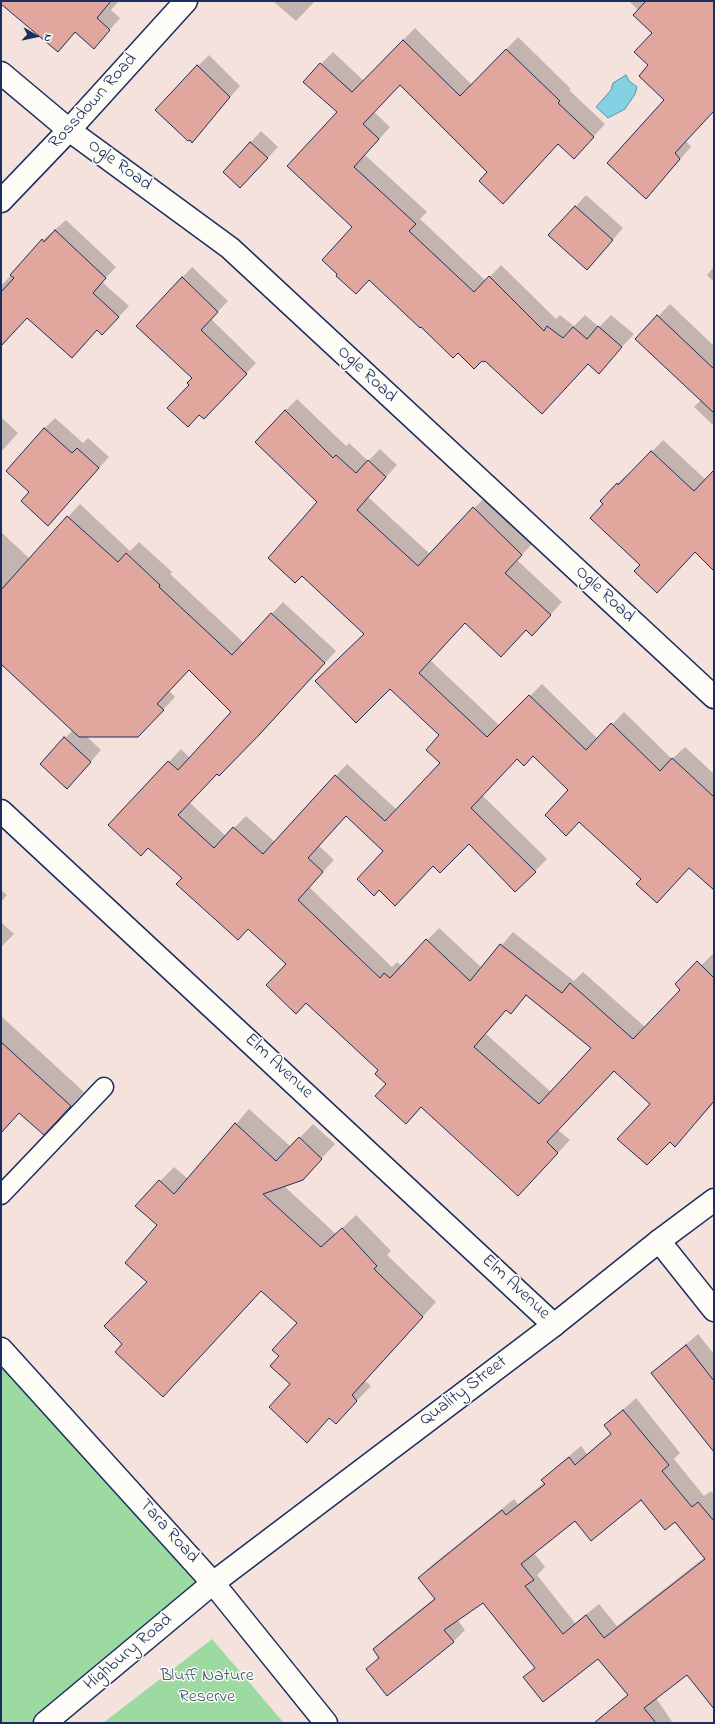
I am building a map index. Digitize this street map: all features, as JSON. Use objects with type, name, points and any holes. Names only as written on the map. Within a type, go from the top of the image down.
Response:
[{"type":"street","name":"Rossdown Road","points":[[1,201],[69,130],[186,1]]},
{"type":"street","name":"Ogle Road","points":[[1,73],[69,130],[230,248],[714,697]]},
{"type":"street","name":"Elm Avenue","points":[[1,811],[554,1325]]},
{"type":"street","name":"Quality Street","points":[[213,1583],[554,1325],[658,1241],[714,1200]]},
{"type":"street","points":[[658,1241],[714,1310]]},
{"type":"street","name":"Tara Road","points":[[1,1349],[213,1583],[326,1723]]},
{"type":"street","name":"Highbury Road","points":[[45,1723],[213,1583]]},
{"type":"lane","points":[[1,1194],[104,1088]]},
{"type":"green space","points":[[1,1352],[213,1583],[43,1723],[1,1723]]},
{"type":"green space","name":"Bluff Nature Reserve","points":[[212,1639],[284,1723],[103,1723]]},
{"type":"water","points":[[626,75],[629,81],[637,87],[635,94],[625,109],[608,118],[596,107],[611,90],[613,83]]},
{"type":"building","points":[[1,1],[111,1],[97,18],[110,30],[94,49],[75,32],[58,52],[1,4]]},
{"type":"building","points":[[646,1],[714,1],[714,111],[675,153],[680,159],[646,199],[607,163],[664,100],[639,76],[648,65],[634,52],[652,33],[633,15]]},
{"type":"building","points":[[403,40],[460,96],[506,49],[560,101],[558,103],[594,137],[574,159],[558,144],[503,204],[479,181],[487,172],[400,85],[363,124],[379,139],[354,167],[416,224],[409,231],[474,292],[489,276],[544,331],[547,326],[563,338],[573,327],[587,339],[598,326],[622,347],[599,374],[588,364],[542,414],[485,361],[482,361],[474,369],[458,353],[453,358],[369,280],[356,294],[336,276],[337,274],[322,260],[352,227],[287,166],[337,112],[303,82],[320,63],[352,92]]},
{"type":"building","points":[[197,65],[230,97],[192,143],[155,110]]},
{"type":"building","points":[[250,142],[268,158],[240,188],[223,172]]},
{"type":"building","points":[[575,206],[613,240],[587,270],[548,235]]},
{"type":"building","points":[[55,230],[106,278],[93,293],[119,317],[102,335],[97,330],[72,358],[27,318],[1,346],[1,292],[14,278],[10,275],[42,239],[44,242]]},
{"type":"building","points":[[182,277],[218,312],[201,330],[247,374],[204,419],[199,415],[188,427],[167,408],[189,385],[187,383],[192,378],[136,326]]},
{"type":"building","points":[[657,315],[714,369],[714,413],[635,339]]},
{"type":"building","points":[[285,410],[333,458],[336,455],[356,473],[368,460],[386,477],[357,510],[418,566],[473,507],[522,555],[505,573],[551,615],[532,636],[526,630],[501,657],[465,623],[419,673],[487,737],[529,695],[586,750],[611,723],[660,771],[672,758],[714,797],[714,890],[689,868],[657,903],[636,884],[641,879],[579,822],[566,836],[545,815],[568,790],[533,756],[524,766],[517,759],[471,808],[536,872],[515,892],[469,844],[440,873],[433,866],[395,906],[379,890],[374,896],[357,879],[383,851],[346,816],[308,858],[323,872],[298,900],[380,978],[384,973],[390,978],[426,939],[470,981],[500,944],[562,993],[570,983],[633,1039],[680,990],[675,984],[697,961],[714,978],[714,1101],[675,1147],[670,1142],[647,1165],[617,1139],[650,1104],[614,1071],[547,1142],[558,1153],[518,1196],[421,1107],[406,1124],[375,1096],[386,1084],[375,1074],[378,1070],[306,1003],[296,1014],[266,985],[286,964],[248,929],[238,940],[176,884],[182,878],[148,848],[141,856],[108,825],[168,761],[178,770],[231,712],[189,670],[157,704],[164,710],[138,737],[79,737],[1,664],[1,590],[67,516],[118,562],[126,553],[160,585],[159,587],[232,655],[271,613],[325,663],[259,735],[219,776],[217,774],[178,815],[214,848],[233,827],[263,854],[335,775],[385,821],[440,763],[426,750],[439,735],[390,689],[356,723],[315,681],[364,634],[302,576],[295,583],[268,558],[317,502],[255,442]],"holes":[[[526,995],[591,1048],[539,1104],[474,1047],[506,1010],[511,1014]]]},
{"type":"building","points":[[44,428],[72,453],[77,448],[99,468],[48,526],[21,501],[29,492],[6,471]]},
{"type":"building","points":[[651,451],[694,491],[714,470],[714,571],[695,552],[657,593],[634,571],[640,565],[590,518],[603,504],[600,501]]},
{"type":"building","points":[[64,737],[91,762],[67,789],[40,764]]},
{"type":"building","points":[[1,1042],[71,1106],[44,1135],[19,1113],[1,1133]]},
{"type":"building","points":[[235,1123],[276,1161],[299,1137],[322,1159],[303,1180],[263,1194],[321,1247],[342,1228],[377,1266],[374,1269],[423,1317],[352,1395],[357,1401],[336,1424],[329,1418],[307,1443],[269,1407],[290,1384],[270,1366],[279,1356],[272,1350],[297,1323],[261,1291],[163,1397],[115,1352],[122,1344],[104,1326],[147,1282],[125,1263],[157,1225],[135,1206],[159,1180],[174,1194]]},
{"type":"building","points":[[686,1345],[714,1381],[714,1452],[651,1373]]},
{"type":"building","points":[[623,1410],[669,1465],[662,1471],[692,1507],[698,1502],[714,1521],[714,1709],[687,1675],[644,1708],[656,1723],[594,1723],[628,1695],[598,1659],[543,1702],[523,1677],[535,1668],[483,1603],[444,1630],[454,1642],[387,1696],[366,1669],[379,1658],[373,1649],[435,1599],[418,1578],[502,1510],[506,1515],[545,1484],[541,1480],[569,1457],[575,1465],[611,1434],[604,1425]],"holes":[[[641,1500],[665,1530],[675,1522],[705,1559],[604,1638],[586,1615],[563,1634],[525,1586],[534,1580],[521,1564],[575,1521],[591,1541]]]}]
